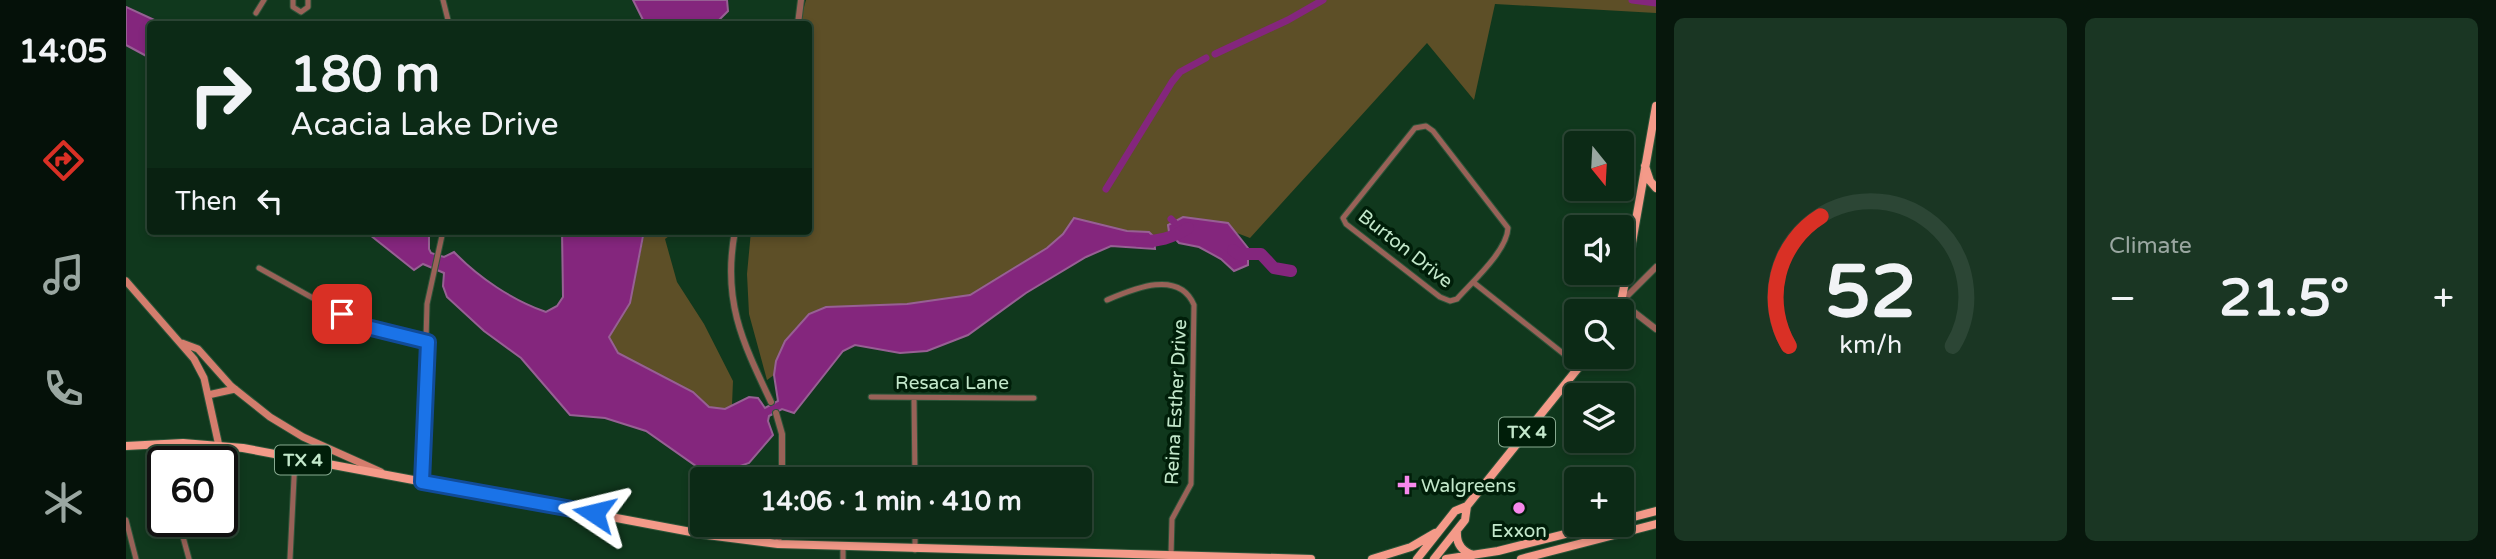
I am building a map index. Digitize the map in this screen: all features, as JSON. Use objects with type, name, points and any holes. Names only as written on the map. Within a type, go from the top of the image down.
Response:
[{"type":"main road","points":[[1622,299],[1656,106]]},
{"type":"main road","points":[[1645,164],[1650,181],[1656,188]]},
{"type":"main road","points":[[126,281],[194,359],[204,378],[219,446]]},
{"type":"main road","points":[[182,343],[198,349],[235,389],[270,417],[303,437],[386,475]]},
{"type":"main road","name":"TX 4","points":[[1372,559],[1411,547],[1440,530],[1455,511],[1467,506],[1577,369]]},
{"type":"main road","points":[[208,395],[235,389]]},
{"type":"main road","name":"TX 4","points":[[126,446],[161,443],[219,446]]},
{"type":"main road","name":"TX 4","points":[[238,449],[707,534],[778,544],[915,550],[1311,559]]},
{"type":"main road","name":"TX 4","points":[[1434,559],[1465,520],[1467,506]]},
{"type":"main road","points":[[1634,517],[1656,511]]},
{"type":"main road","points":[[1521,559],[1656,524]]},
{"type":"main road","points":[[1417,559],[1440,530]]},
{"type":"main road","points":[[1457,530],[1456,537],[1461,548],[1476,556]]},
{"type":"main road","points":[[1446,559],[1476,556],[1564,534]]},
{"type":"street","points":[[256,13],[264,0]]},
{"type":"street","points":[[293,0],[293,7],[301,12],[309,7],[308,0]]},
{"type":"street","points":[[443,0],[448,21]]},
{"type":"street","points":[[798,21],[801,0]]},
{"type":"street","name":"Burton Drive","points":[[1426,126],[1433,131],[1508,228],[1505,242],[1473,282],[1457,299],[1444,300],[1346,224],[1343,218],[1415,128],[1426,126]]},
{"type":"street","points":[[422,482],[427,304],[443,235]]},
{"type":"street","points":[[734,235],[730,255],[732,299],[744,344],[771,402]]},
{"type":"street","points":[[1624,299],[1656,267]]},
{"type":"street","points":[[258,268],[363,326],[428,342]]},
{"type":"street","name":"Burton Drive","points":[[1473,282],[1564,354]]},
{"type":"street","name":"Reina Esther Drive","points":[[1107,300],[1142,287],[1174,285],[1191,296],[1194,305],[1191,484],[1172,519],[1171,555]]},
{"type":"street","points":[[1634,312],[1656,329]]},
{"type":"street","name":"Resaca Lane","points":[[871,397],[1034,398]]},
{"type":"street","points":[[915,398],[915,467]]},
{"type":"street","points":[[776,413],[782,434],[782,467]]},
{"type":"street","points":[[290,559],[295,458]]},
{"type":"street","points":[[126,520],[135,559]]},
{"type":"street","points":[[183,537],[189,559]]},
{"type":"street","points":[[778,544],[779,537]]},
{"type":"street","points":[[915,537],[915,550]]},
{"type":"street","points":[[843,547],[843,559]]},
{"type":"shaded area","points":[[633,0],[727,0],[728,11],[718,21],[644,21]]},
{"type":"shaded area","points":[[806,0],[1656,0],[1656,13],[1495,4],[1474,100],[1427,43],[1250,238],[1229,230],[1168,225],[1169,232],[1154,237],[1149,232],[1127,231],[1074,218],[1063,234],[1047,248],[970,295],[907,304],[826,307],[776,361],[774,375],[767,380],[749,314],[747,274],[751,235],[812,235],[812,21],[800,21]]},
{"type":"shaded area","points":[[126,7],[156,21],[147,21],[147,56],[126,45]]},
{"type":"shaded area","points":[[1183,217],[1228,223],[1248,248],[1248,265],[1234,271],[1221,259],[1199,247],[1179,243],[1169,232],[1168,225]]},
{"type":"shaded area","points":[[1074,218],[1127,231],[1149,232],[1154,237],[1155,249],[1111,246],[1086,257],[1026,293],[968,335],[927,351],[900,353],[855,345],[843,351],[794,413],[782,409],[769,416],[773,435],[749,463],[737,467],[699,467],[646,431],[605,418],[570,415],[521,358],[484,331],[447,297],[443,286],[444,273],[423,264],[414,270],[370,235],[429,235],[431,253],[444,257],[454,252],[474,271],[497,287],[546,312],[557,306],[563,297],[562,235],[643,235],[630,303],[609,337],[618,353],[693,392],[709,407],[725,409],[749,397],[758,398],[765,408],[778,401],[774,375],[776,361],[785,341],[809,314],[826,307],[907,304],[970,295],[1047,248],[1063,234]]},
{"type":"shaded area","points":[[644,235],[670,235],[665,239],[677,282],[704,324],[733,381],[732,405],[725,409],[709,408],[693,392],[618,353],[609,337],[630,303]]},
{"type":"waterway","points":[[1215,54],[1288,20],[1323,0]]},
{"type":"waterway","points":[[1632,0],[1656,3]]},
{"type":"waterway","points":[[1106,189],[1172,82],[1180,72],[1206,58]]},
{"type":"waterway","points":[[1171,219],[1174,222]]},
{"type":"waterway","points":[[1139,241],[1165,239],[1188,228]]},
{"type":"waterway","points":[[1233,250],[1238,254],[1261,254],[1274,268],[1291,271]]},
{"type":"place","name":"Walgreens","points":[[1407,485]]},
{"type":"place","name":"Exxon","points":[[1519,508]]},
{"type":"route","points":[[342,314],[363,326],[428,342],[422,482],[594,513]]}]
